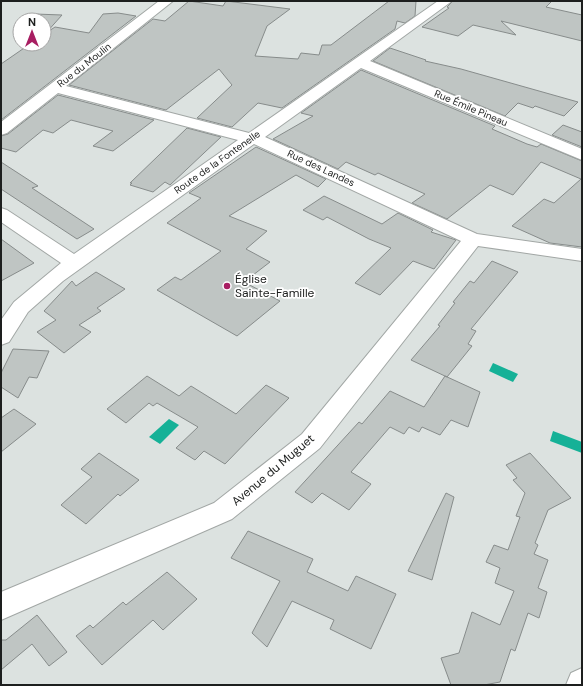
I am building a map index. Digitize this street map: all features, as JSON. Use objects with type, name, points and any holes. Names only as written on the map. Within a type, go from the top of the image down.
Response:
[{"type":"street","name":"Rue du Moulin","points":[[1,130],[167,1]]},
{"type":"street","name":"Route de la Fontenelle","points":[[1,336],[21,307],[32,296],[74,263],[446,1]]},
{"type":"street","name":"Rue Émile Pineau","points":[[360,62],[582,154]]},
{"type":"street","name":"Rue des Landes","points":[[55,88],[253,138],[473,239],[582,255]]},
{"type":"street","points":[[1,214],[74,263]]},
{"type":"street","name":"Avenue du Muguet","points":[[1,606],[223,511],[311,441],[473,239]]},
{"type":"shaded area","points":[[493,363],[518,374],[513,382],[489,371]]},
{"type":"shaded area","points":[[169,419],[179,425],[160,444],[149,437]]},
{"type":"shaded area","points":[[553,431],[582,442],[582,453],[550,441]]},
{"type":"building","points":[[189,1],[223,6],[226,1],[290,9],[267,26],[255,56],[298,59],[301,53],[319,55],[322,45],[331,45],[389,1],[416,1],[415,16],[405,23],[397,21],[395,29],[282,108],[258,103],[232,127],[197,118],[232,85],[219,69],[166,110],[69,85],[153,19],[165,21]]},
{"type":"building","points":[[453,1],[552,1],[546,7],[582,15],[582,41],[501,21],[516,35],[473,25],[458,36],[422,27],[449,8],[447,7]]},
{"type":"building","points":[[118,13],[136,16],[1,120],[1,64],[18,52],[52,52],[52,29],[55,27],[89,33],[103,14]]},
{"type":"building","points":[[52,15],[62,15],[52,26]]},
{"type":"building","points":[[390,48],[426,60],[425,61],[461,69],[578,102],[564,116],[535,106],[533,108],[518,103],[505,116],[373,61]]},
{"type":"building","points":[[361,70],[495,126],[492,129],[527,144],[537,147],[541,144],[582,161],[582,247],[550,243],[512,226],[544,199],[554,203],[581,179],[541,162],[513,195],[490,185],[447,219],[412,203],[425,194],[378,173],[375,175],[346,162],[338,169],[273,139],[313,116],[301,113]]},
{"type":"building","points":[[58,95],[154,120],[113,151],[93,146],[113,131],[71,120],[53,133],[43,130],[16,152],[1,148],[1,136],[8,134]]},
{"type":"building","points":[[563,125],[582,132],[582,147],[552,135]]},
{"type":"building","points":[[187,128],[221,137],[170,185],[165,182],[153,192],[130,185],[132,183],[130,183]]},
{"type":"building","points":[[256,147],[326,179],[318,187],[296,175],[229,216],[267,231],[246,249],[270,262],[244,282],[280,301],[237,336],[157,290],[175,277],[181,280],[221,251],[167,223],[201,198],[189,193]]},
{"type":"building","points":[[1,162],[38,186],[32,188],[94,229],[77,239],[1,189]]},
{"type":"building","points":[[324,196],[382,224],[398,213],[433,230],[431,232],[456,240],[434,269],[413,261],[380,295],[355,283],[391,248],[369,239],[327,217],[323,220],[303,210]]},
{"type":"building","points":[[1,239],[34,263],[1,281]]},
{"type":"building","points":[[492,261],[518,272],[471,329],[476,331],[468,344],[472,346],[447,377],[411,360],[440,326],[438,325],[455,303],[453,302],[470,281],[474,283]]},
{"type":"building","points":[[96,272],[125,289],[97,308],[101,311],[79,325],[91,332],[64,353],[37,332],[56,320],[44,311],[72,281],[76,286]]},
{"type":"building","points":[[13,349],[49,351],[37,378],[29,377],[18,398],[1,387],[1,373]]},
{"type":"building","points":[[147,376],[179,396],[191,386],[236,414],[266,385],[289,398],[225,464],[204,451],[195,460],[176,448],[198,427],[157,403],[153,406],[149,403],[126,423],[107,409]]},
{"type":"building","points":[[445,376],[480,392],[468,427],[451,420],[440,435],[422,427],[419,432],[409,427],[404,434],[390,427],[351,472],[371,484],[349,510],[322,493],[312,503],[295,492],[359,422],[362,424],[390,391],[424,407]]},
{"type":"building","points":[[14,409],[36,424],[1,452],[1,418]]},
{"type":"building","points":[[99,453],[139,480],[120,496],[118,494],[86,524],[61,505],[92,477],[81,469]]},
{"type":"building","points":[[530,453],[571,498],[548,510],[535,543],[538,545],[534,554],[548,560],[538,588],[547,592],[539,618],[528,613],[515,651],[511,649],[500,682],[484,685],[451,685],[441,658],[459,653],[472,612],[500,625],[514,591],[495,583],[500,568],[486,562],[494,545],[508,550],[520,517],[516,516],[525,493],[513,480],[517,478],[506,465]]},
{"type":"building","points":[[446,493],[454,497],[432,580],[408,571]]},
{"type":"building","points":[[248,531],[313,559],[307,572],[348,591],[356,576],[396,594],[371,649],[330,629],[334,620],[292,601],[267,647],[252,633],[280,581],[231,558]]},
{"type":"building","points":[[167,572],[197,599],[163,630],[153,620],[102,665],[76,636],[90,625],[93,628],[123,602],[126,605]]},
{"type":"building","points":[[37,615],[67,652],[49,666],[32,644],[1,670],[1,640],[6,640]]},
{"type":"place","name":"Église Sainte-Famille","points":[[227,286]]}]
